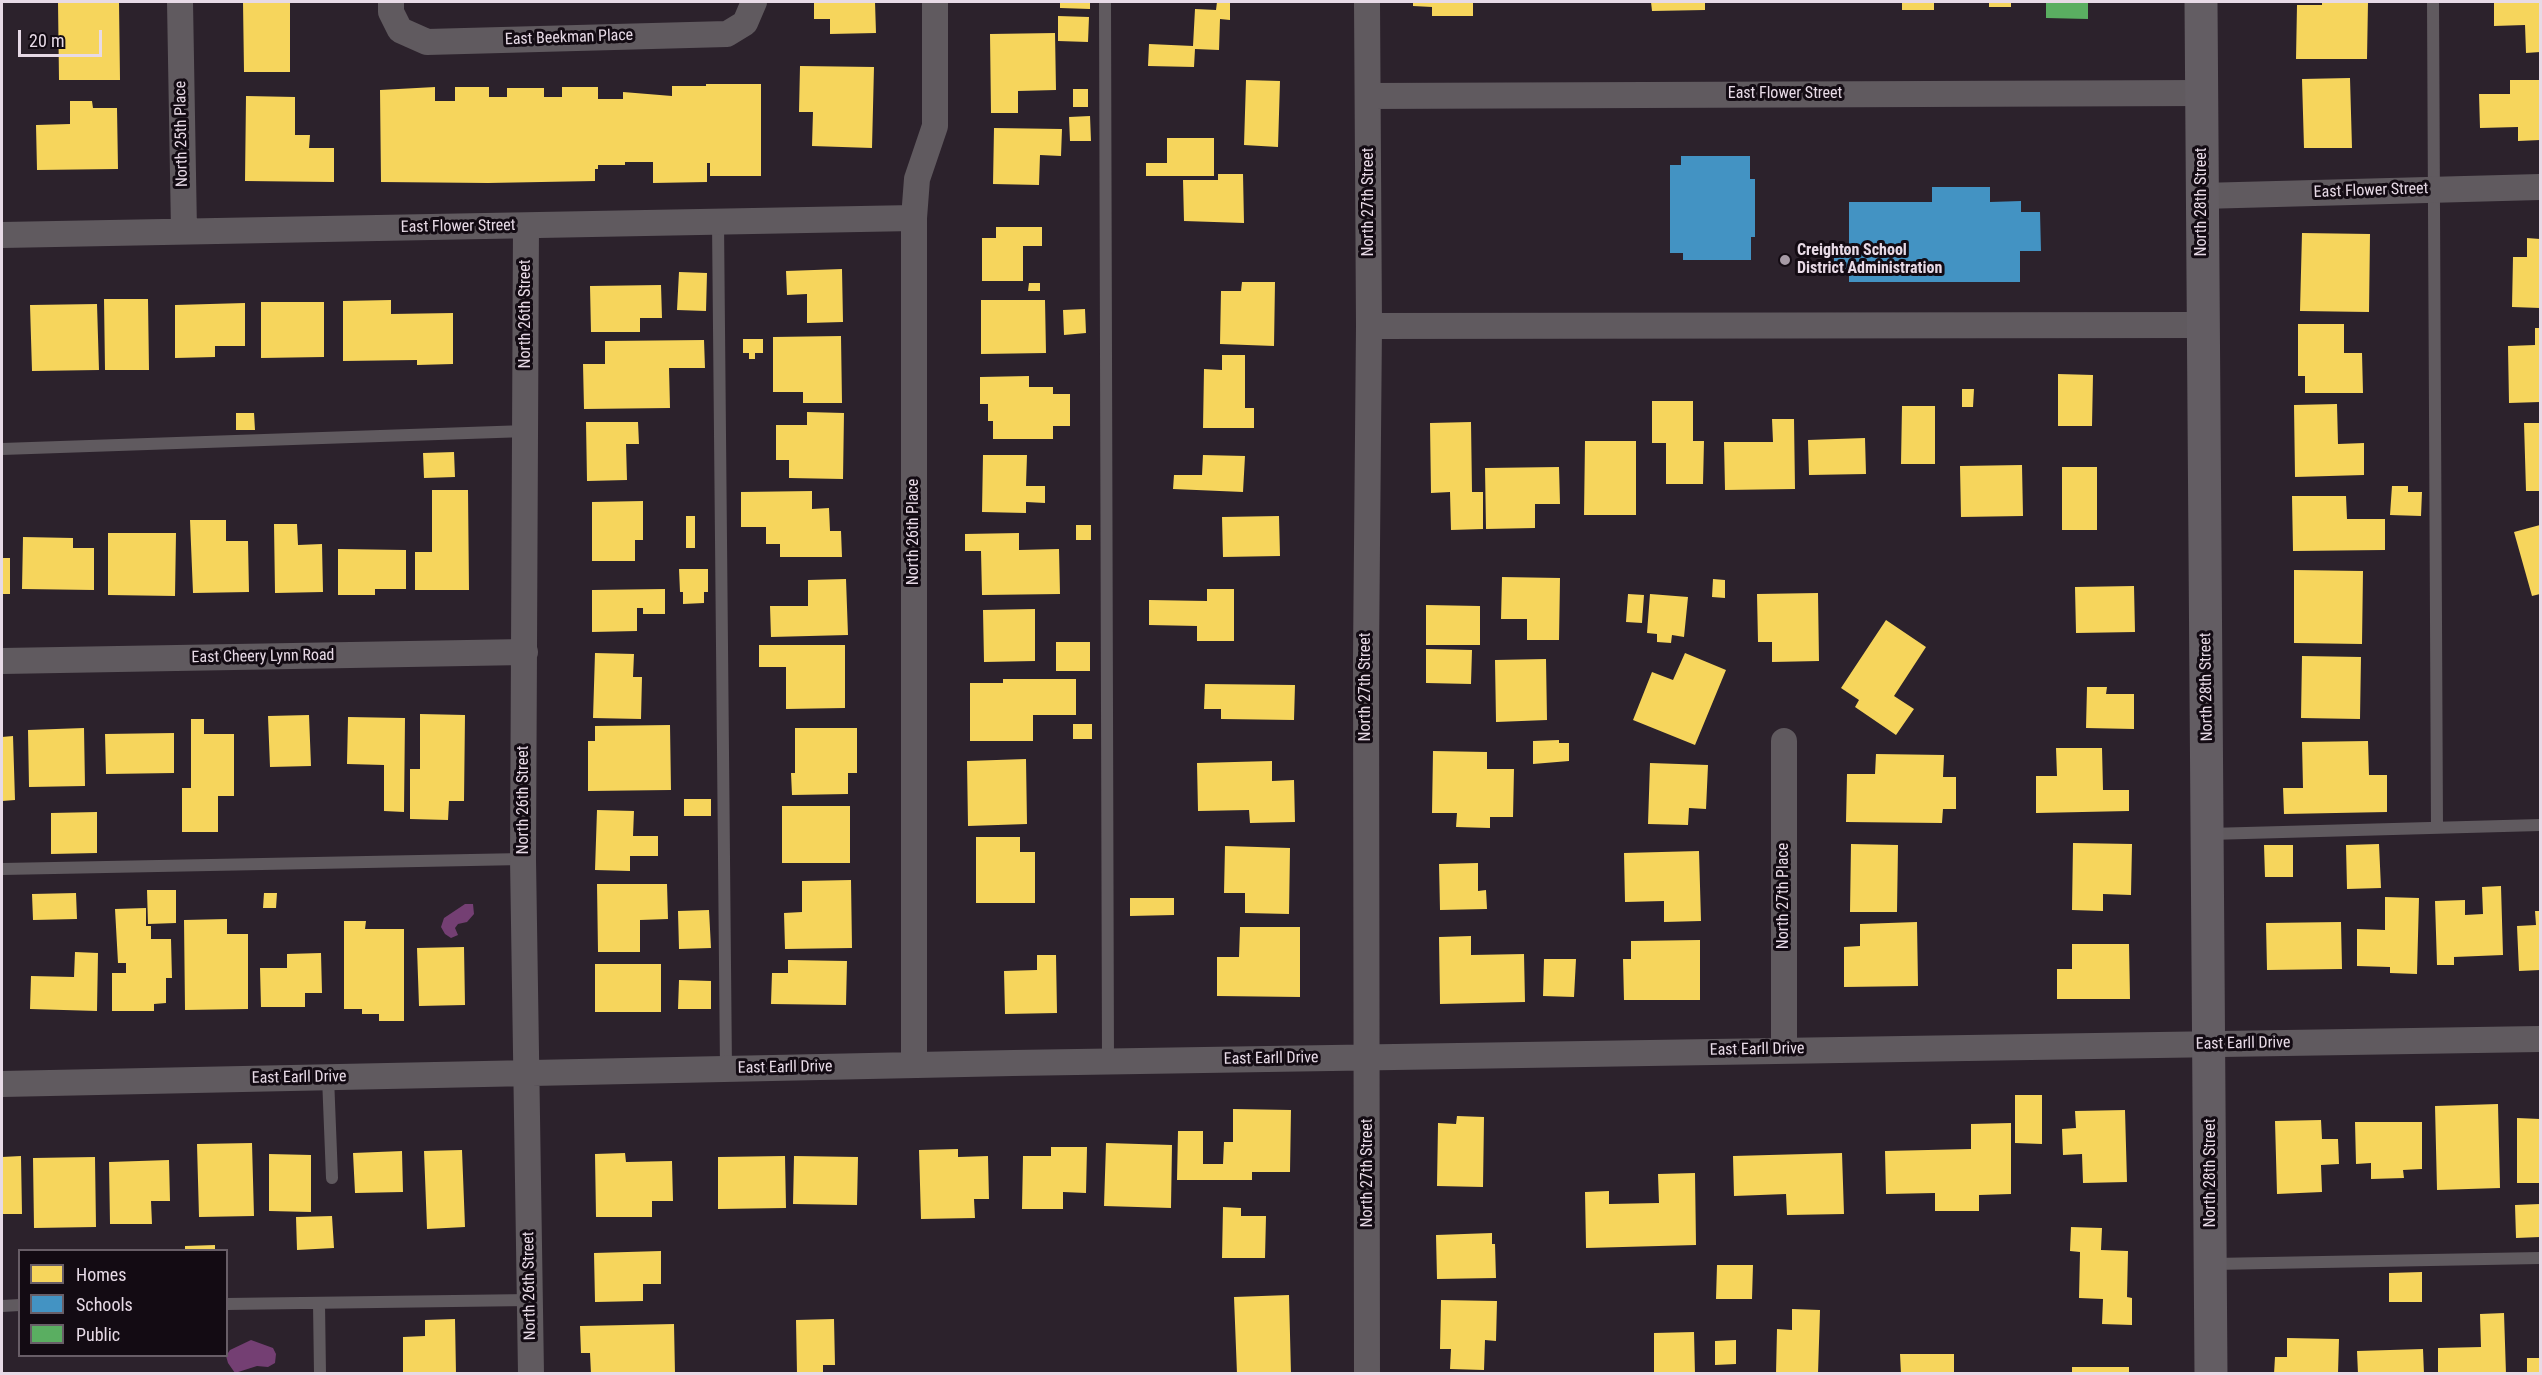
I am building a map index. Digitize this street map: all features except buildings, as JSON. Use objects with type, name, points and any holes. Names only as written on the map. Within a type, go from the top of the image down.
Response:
[{"type":"street","name":"North 25th Place","points":[[180,2],[184,231]]},
{"type":"street","name":"East Beekman Place","points":[[391,2],[391,12],[400,30],[427,42],[727,34],[745,23],[753,2]]},
{"type":"street","name":"North 26th Place","points":[[914,1065],[914,218],[917,179],[935,126],[935,2]]},
{"type":"street","name":"North 27th Street","points":[[1367,2],[1370,326],[1366,656],[1367,1374]]},
{"type":"street","name":"North 28th Street","points":[[2201,2],[2202,325],[2209,834],[2211,1374]]},
{"type":"street","name":"East Flower Street","points":[[1368,96],[2202,93]]},
{"type":"street","name":"East Flower Street","points":[[2201,196],[2541,187]]},
{"type":"street","name":"East Flower Street","points":[[2,235],[914,218]]},
{"type":"street","name":"North 26th Street","points":[[526,226],[523,859],[531,1374]]},
{"type":"street","points":[[1370,326],[2202,325]]},
{"type":"street","name":"East Cheery Lynn Road","points":[[2,661],[525,652]]},
{"type":"street","name":"North 27th Place","points":[[1784,741],[1784,1050]]},
{"type":"street","name":"East Earll Drive","points":[[2,1084],[914,1065],[2541,1039]]},
{"type":"lane","points":[[1105,2],[1108,1062]]},
{"type":"lane","points":[[2433,2],[2437,827]]},
{"type":"lane","points":[[718,222],[726,1069]]},
{"type":"lane","points":[[2,450],[526,431]]},
{"type":"lane","points":[[2209,834],[2541,825]]},
{"type":"lane","points":[[2,869],[523,859]]},
{"type":"lane","points":[[328,1077],[332,1178]]},
{"type":"lane","points":[[2211,1264],[2541,1258]]},
{"type":"lane","points":[[228,1304],[530,1300]]},
{"type":"lane","points":[[320,1303],[320,1374]]},
{"type":"lane","points":[[2,1306],[18,1305]]},
{"type":"shaded area","points":[[465,904],[473,904],[474,914],[467,922],[458,924],[455,928],[458,935],[451,938],[441,927],[444,918]]},
{"type":"shaded area","points":[[251,1340],[273,1348],[276,1354],[275,1363],[268,1367],[257,1366],[235,1373],[226,1357],[230,1350]]},
{"type":"place","name":"Creighton School District Administration","points":[[1785,260]]}]
